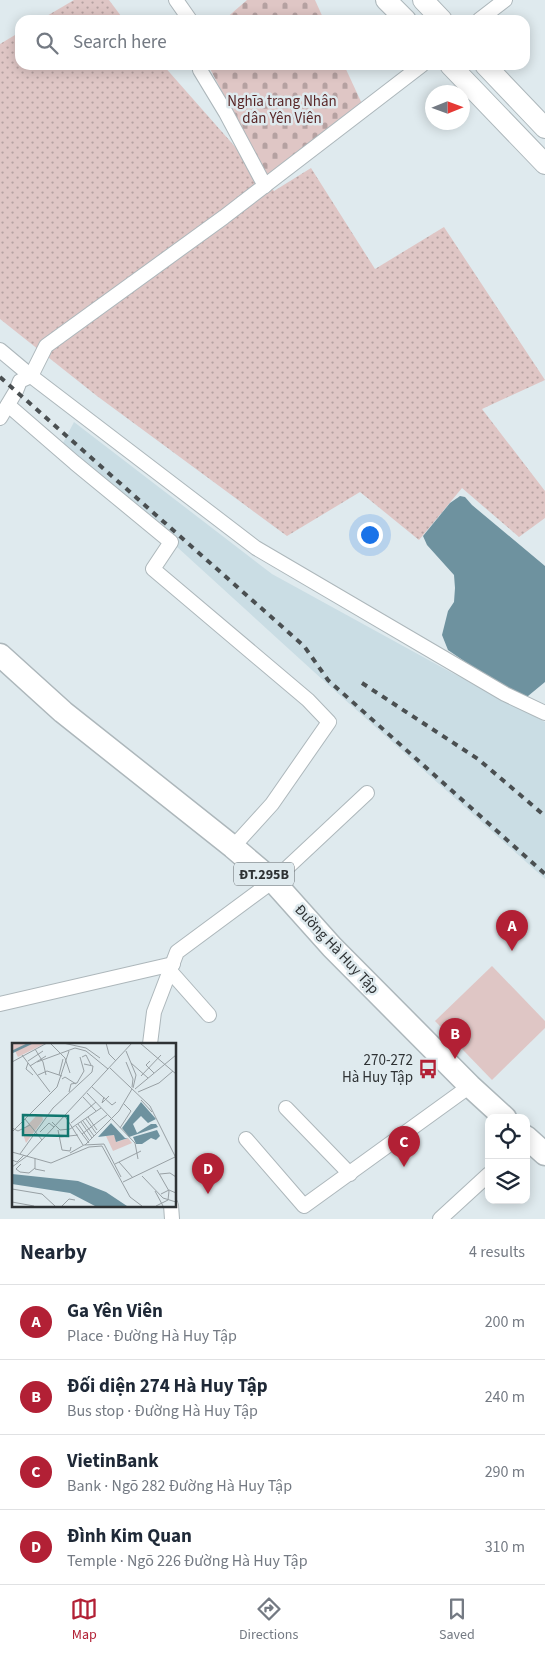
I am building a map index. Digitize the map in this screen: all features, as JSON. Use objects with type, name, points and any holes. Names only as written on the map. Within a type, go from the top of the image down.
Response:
[{"type":"main road","name":"Đường Hà Huy Tập","points":[[0,655],[63,712],[273,881],[332,946],[470,1086],[501,1114]]},
{"type":"main road","points":[[530,1141],[545,1154]]},
{"type":"street","points":[[176,0],[186,15]]},
{"type":"street","points":[[386,0],[401,15]]},
{"type":"street","points":[[423,0],[437,15]]},
{"type":"street","points":[[486,15],[505,0]]},
{"type":"street","points":[[200,70],[226,113],[265,186]]},
{"type":"street","points":[[233,847],[272,804],[329,722],[323,714],[153,569],[171,542],[75,463],[3,412],[20,381],[31,376],[46,346],[224,218],[416,70]]},
{"type":"street","points":[[455,70],[545,164]]},
{"type":"street","points":[[490,70],[545,128]]},
{"type":"street","points":[[0,350],[31,376],[256,548],[504,694],[545,713]]},
{"type":"street","points":[[150,1043],[154,1012],[178,952],[273,881],[367,792]]},
{"type":"street","points":[[0,1004],[172,967]]},
{"type":"street","points":[[172,967],[209,1014]]},
{"type":"street","points":[[246,1139],[304,1206],[470,1086]]},
{"type":"street","points":[[286,1108],[350,1174]]},
{"type":"street","points":[[440,1219],[485,1178]]},
{"type":"street","points":[[171,1206],[172,1219]]},
{"type":"shaded area","points":[[74,422],[272,574],[545,722],[545,879],[63,443]]},
{"type":"green space","points":[[74,0],[109,0],[120,15],[48,15]]},
{"type":"green space","points":[[247,0],[315,0],[322,15],[230,15]]},
{"type":"green space","points":[[15,35],[15,70],[167,70],[274,191],[311,168],[375,269],[444,227],[545,380],[482,409],[545,491],[545,518],[519,537],[462,488],[419,540],[360,492],[287,536],[97,396],[0,319],[0,44]]},
{"type":"green space","name":"Nghĩa trang Nhân dân Yên Viên","points":[[211,70],[346,70],[363,106],[267,177]]},
{"type":"green space","points":[[492,966],[545,1021],[545,1028],[492,1080],[435,1021]]},
{"type":"water","points":[[460,496],[465,497],[545,566],[545,682],[522,701],[448,650],[442,635],[448,611],[454,602],[454,575],[427,545],[423,536],[450,503]]},
{"type":"railway","points":[[0,377],[304,646],[328,680],[545,874]]},
{"type":"railway","points":[[362,683],[478,759],[545,816]]},
{"type":"place","name":"Ga Yên Viên","points":[[512,951]]},
{"type":"place","name":"Đối diện 274 Hà Huy Tập","points":[[455,1059]]},
{"type":"place","name":"270-272 Hà Huy Tập","points":[[428,1069]]},
{"type":"place","name":"VietinBank","points":[[404,1167]]},
{"type":"place","name":"Đình Kim Quan","points":[[208,1194]]}]
